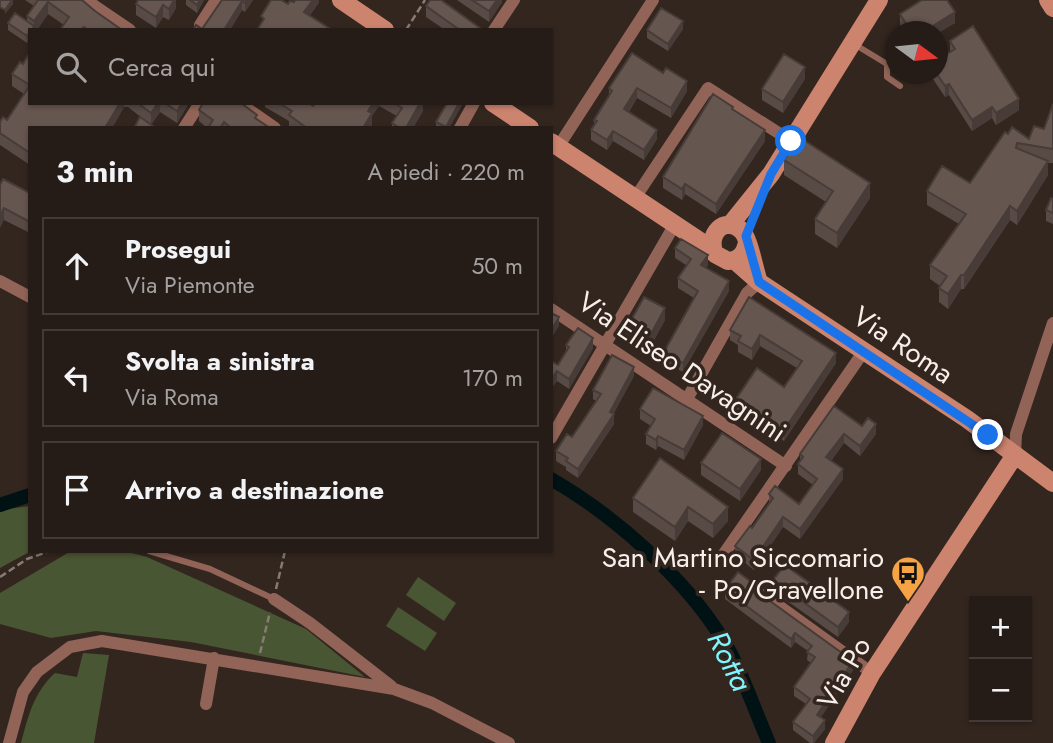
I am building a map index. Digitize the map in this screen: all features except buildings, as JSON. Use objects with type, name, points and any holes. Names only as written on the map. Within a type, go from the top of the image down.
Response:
[{"type":"street","points":[[86,0],[127,28]]},
{"type":"street","points":[[200,25],[216,0]]},
{"type":"street","points":[[341,0],[382,28]]},
{"type":"street","points":[[495,28],[514,0]]},
{"type":"street","points":[[653,0],[555,145],[712,249],[723,260],[734,260],[744,254],[746,239],[771,174],[879,0]]},
{"type":"street","points":[[1051,0],[1053,8]]},
{"type":"street","points":[[635,198],[708,88],[791,141]]},
{"type":"street","points":[[185,126],[199,105]]},
{"type":"street","points":[[242,105],[272,126]]},
{"type":"street","points":[[461,126],[473,105]]},
{"type":"street","points":[[496,105],[527,126]]},
{"type":"street","points":[[712,249],[712,238],[771,174]]},
{"type":"street","points":[[675,224],[739,229],[746,239],[759,282],[747,293],[687,399]]},
{"type":"street","points":[[553,435],[675,224]]},
{"type":"street","name":"Via Roma","points":[[734,260],[759,282],[967,419],[1053,483]]},
{"type":"street","points":[[0,281],[28,296]]},
{"type":"street","name":"Via Eliseo Davagnini","points":[[553,310],[786,466]]},
{"type":"street","points":[[1015,455],[1016,434],[1053,323]]},
{"type":"street","points":[[721,558],[864,351]]},
{"type":"street","name":"Via Po","points":[[834,743],[872,673],[1015,455]]},
{"type":"street","points":[[764,595],[872,673]]},
{"type":"street","points":[[274,599],[310,623],[394,689]]},
{"type":"street","points":[[9,743],[23,692],[37,672],[69,647],[102,640],[394,689],[432,703],[509,743]]},
{"type":"street","points":[[206,704],[214,658]]},
{"type":"lane","points":[[852,43],[887,64],[887,76],[900,86]]},
{"type":"lane","points":[[156,553],[210,569],[274,599]]},
{"type":"path","points":[[407,28],[425,0]]},
{"type":"path","points":[[0,577],[27,559],[44,553]]},
{"type":"path","points":[[258,666],[285,553]]},
{"type":"green space","points":[[28,506],[28,553],[0,568],[0,510]]},
{"type":"green space","points":[[68,553],[132,553],[147,557],[306,629],[365,677],[191,642],[96,631],[51,638],[0,624],[0,593]]},
{"type":"green space","points":[[418,577],[456,603],[444,621],[406,595]]},
{"type":"green space","points":[[398,607],[437,633],[425,651],[386,626]]},
{"type":"green space","points":[[83,653],[109,655],[94,743],[21,743],[29,714],[42,688],[55,673],[77,677]]},
{"type":"waterway","name":"Rotta","points":[[553,480],[623,529],[689,594],[730,651],[769,743]]},
{"type":"waterway","name":"Rotta","points":[[0,505],[28,496]]},
{"type":"place","name":"San Martino Siccomario - Po/Gravellone","points":[[908,603]]},
{"type":"route","points":[[791,141],[771,174],[746,236],[759,282],[988,435]]}]
